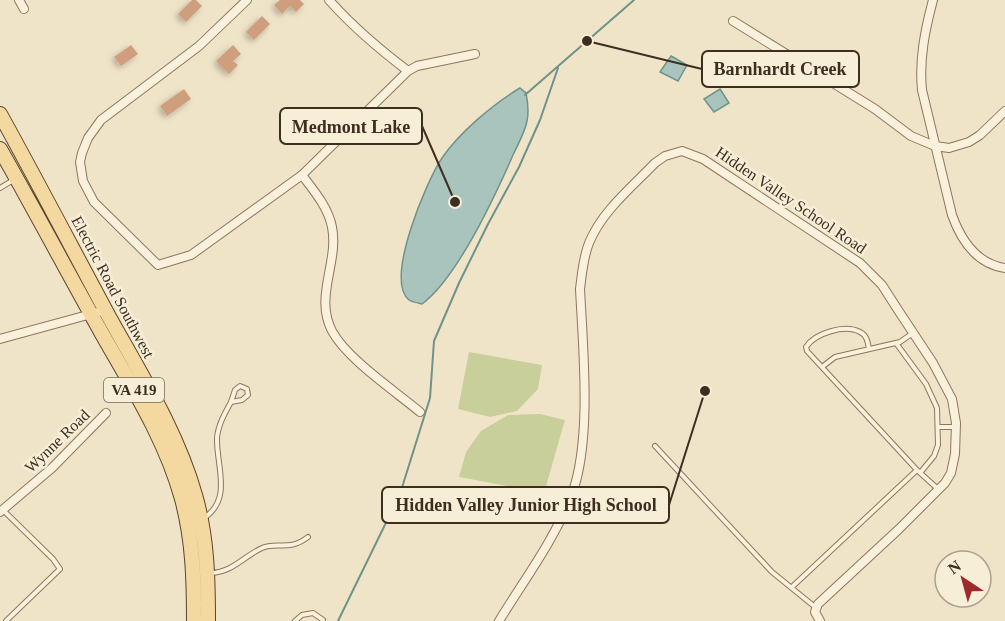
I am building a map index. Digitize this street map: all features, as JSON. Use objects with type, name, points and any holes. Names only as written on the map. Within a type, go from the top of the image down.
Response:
[{"type":"main road","name":"Electric Road Southwest","points":[[0,114],[180,450],[201,519],[208,573],[208,621]]},
{"type":"main road","name":"Electric Road Southwest","points":[[0,149],[155,431],[176,479],[187,521],[192,553],[194,621]]},
{"type":"street","points":[[19,0],[24,9]]},
{"type":"street","points":[[247,0],[199,46],[102,120],[88,138],[82,153],[80,162],[83,181],[93,202],[158,265],[191,255],[302,175],[408,71],[417,66],[475,54]]},
{"type":"street","points":[[329,0],[351,25],[408,71]]},
{"type":"street","points":[[933,0],[921,56],[921,73],[935,146],[952,215],[962,238],[978,256],[988,263],[1005,268]]},
{"type":"street","points":[[733,21],[875,109],[919,140],[935,146],[949,148],[969,142],[980,135],[1005,111]]},
{"type":"street","name":"Hidden Valley School Road","points":[[498,621],[565,510],[578,477],[583,439],[580,290],[589,243],[606,215],[655,163],[665,156],[682,152],[703,159],[840,247],[872,273],[914,333],[949,391],[955,411],[954,464],[939,490],[816,608]]},
{"type":"street","points":[[302,175],[324,206],[332,228],[325,310],[332,331],[348,353],[420,412]]},
{"type":"street","points":[[0,339],[106,310]]},
{"type":"street","name":"Wynne Road","points":[[1,511],[52,468],[106,413]]},
{"type":"street","points":[[816,608],[820,621]]},
{"type":"lane","points":[[0,188],[16,178]]},
{"type":"lane","points":[[869,349],[867,339],[861,332],[850,330],[820,334],[806,347],[807,351],[939,490]]},
{"type":"lane","points":[[822,367],[835,357],[896,343],[914,333]]},
{"type":"lane","points":[[792,587],[934,456],[938,445],[937,408],[926,384],[896,343]]},
{"type":"lane","points":[[201,519],[215,508],[221,493],[218,438],[221,423],[237,388],[247,389],[246,398],[231,402]]},
{"type":"lane","points":[[938,427],[956,428]]},
{"type":"lane","points":[[655,446],[772,572],[816,608]]},
{"type":"lane","points":[[1,511],[53,559],[60,570],[6,621]]},
{"type":"lane","points":[[208,573],[229,570],[260,549],[290,546],[308,537]]},
{"type":"lane","points":[[295,621],[302,615],[314,613],[323,620]]},
{"type":"green space","points":[[469,352],[542,365],[538,389],[517,411],[490,417],[458,409]]},
{"type":"green space","points":[[540,414],[565,420],[544,493],[459,477],[466,452],[481,431],[508,415]]},
{"type":"water","points":[[671,56],[687,65],[678,81],[660,72]]},
{"type":"water","points":[[520,88],[526,93],[528,118],[486,213],[461,256],[435,292],[422,304],[410,301],[403,289],[404,252],[418,207],[435,170],[449,148],[467,129]]},
{"type":"water","points":[[720,89],[729,103],[714,112],[704,99]]},
{"type":"building","points":[[192,0],[196,0],[202,6],[186,22],[178,14]]},
{"type":"building","points":[[280,0],[300,0],[304,4],[296,12],[290,6],[282,14],[274,5]]},
{"type":"building","points":[[262,16],[270,24],[254,40],[246,32]]},
{"type":"building","points":[[131,45],[138,54],[121,66],[114,57]]},
{"type":"building","points":[[233,45],[241,54],[233,61],[238,65],[229,74],[216,61]]},
{"type":"building","points":[[184,89],[191,99],[167,116],[160,106]]},
{"type":"waterway","points":[[525,95],[634,0]]},
{"type":"waterway","points":[[338,621],[400,494],[430,398],[434,341],[459,283],[519,167],[540,120],[558,68]]},
{"type":"place","name":"Barnhardt Creek","points":[[587,41]]},
{"type":"place","name":"Medmont Lake","points":[[455,202]]},
{"type":"place","name":"Hidden Valley Junior High School","points":[[705,391]]}]
